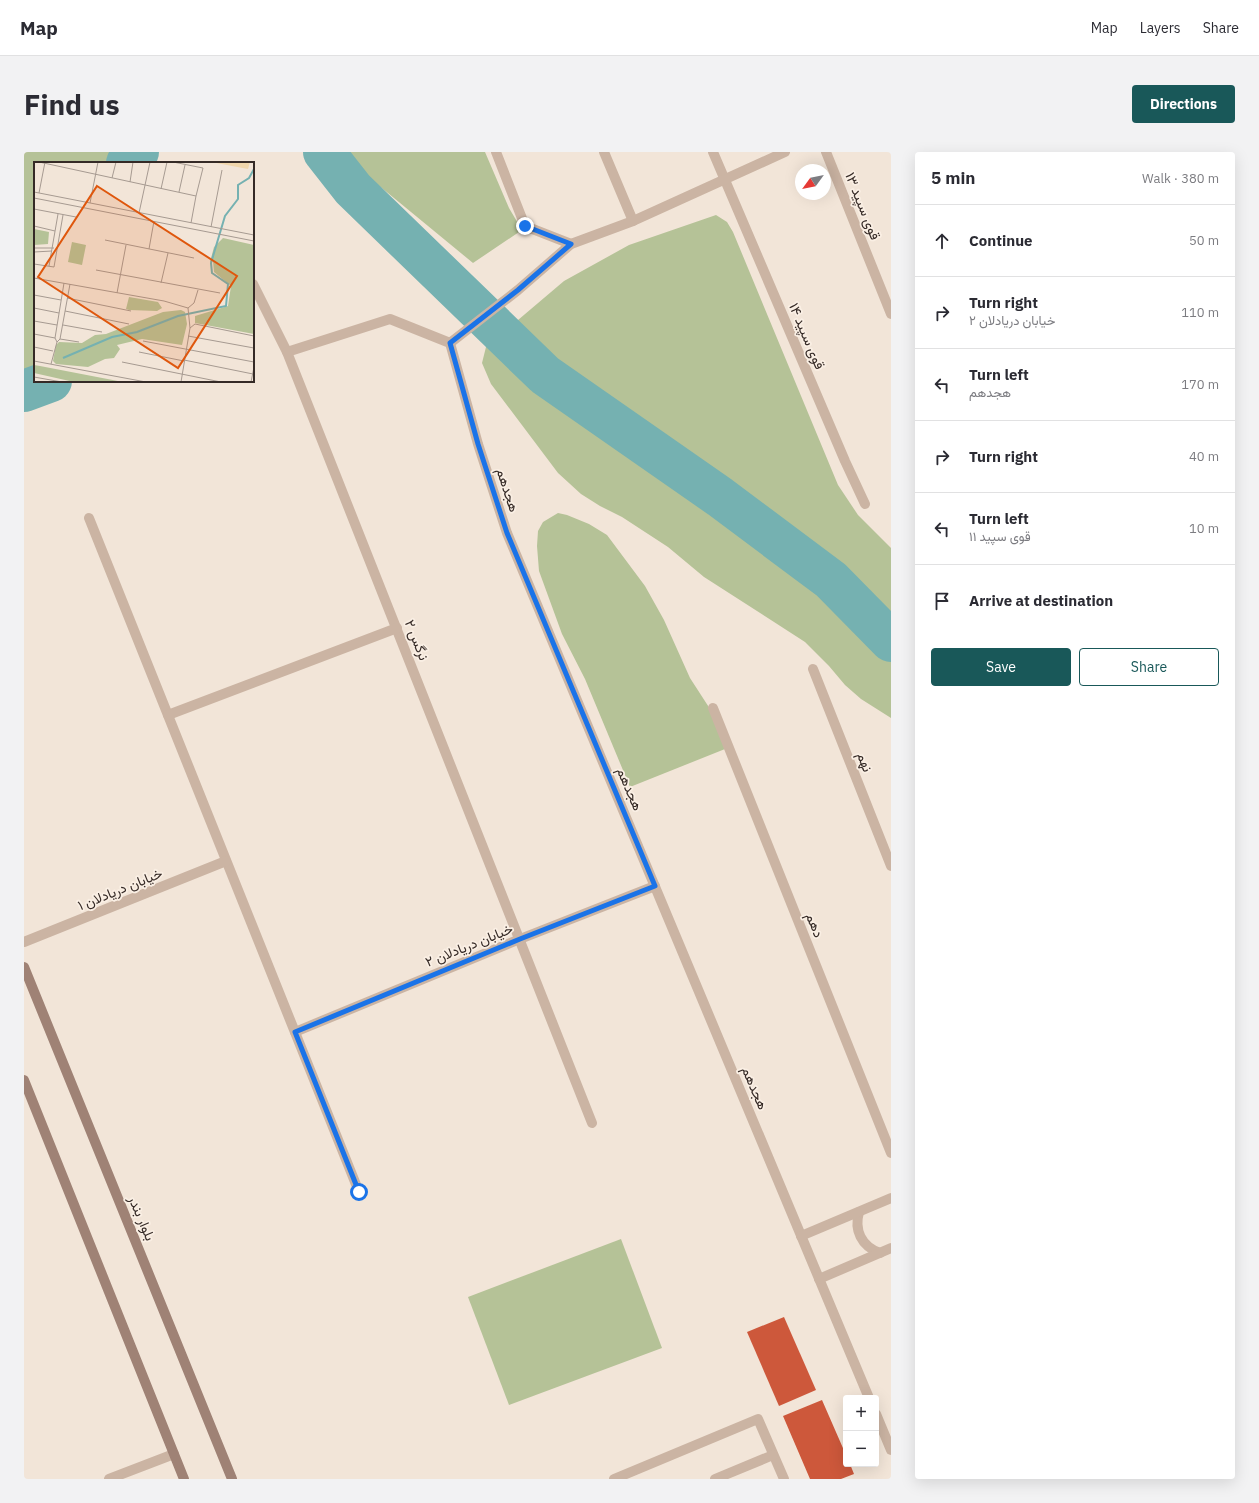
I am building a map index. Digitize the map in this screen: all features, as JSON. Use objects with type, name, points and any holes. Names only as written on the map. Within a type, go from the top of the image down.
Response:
[{"type":"main road","name":"بلوار بندر","points":[[24,967],[85,1119],[150,1273],[232,1479]]},
{"type":"main road","points":[[24,1080],[184,1479]]},
{"type":"street","points":[[496,152],[525,226],[571,244]]},
{"type":"street","points":[[604,152],[633,221]]},
{"type":"street","name":"قوی سپید ۱۴","points":[[713,152],[864,504]]},
{"type":"street","points":[[287,352],[390,319],[450,343],[518,290],[571,244],[633,221],[785,152]]},
{"type":"street","name":"قوی سپید ۱۳","points":[[826,152],[891,314]]},
{"type":"street","name":"نرگس ۲","points":[[254,286],[287,352],[592,1123]]},
{"type":"street","name":"هجدهم","points":[[450,343],[478,444],[507,533],[868,1395]]},
{"type":"street","points":[[89,518],[359,1192]]},
{"type":"street","points":[[168,715],[397,628]]},
{"type":"street","name":"نهم","points":[[813,669],[891,866]]},
{"type":"street","name":"دهم","points":[[713,708],[891,1153]]},
{"type":"street","name":"خیابان دریادلان ۱","points":[[24,942],[226,862]]},
{"type":"street","name":"خیابان دریادلان ۲","points":[[295,1032],[520,939],[655,886]]},
{"type":"street","points":[[801,1236],[891,1198]]},
{"type":"street","points":[[859,1212],[857,1228],[864,1244],[872,1250],[880,1252]]},
{"type":"street","points":[[819,1279],[891,1248]]},
{"type":"street","points":[[621,1478],[758,1419],[784,1479]]},
{"type":"street","points":[[879,1421],[891,1450]]},
{"type":"street","points":[[109,1479],[174,1454]]},
{"type":"street","points":[[715,1479],[773,1455]]},
{"type":"green space","points":[[24,152],[117,152],[112,162],[34,162],[34,373],[25,382],[27,387],[46,392],[24,407]]},
{"type":"green space","points":[[341,152],[485,152],[509,208],[522,230],[473,263],[349,161]]},
{"type":"green space","points":[[716,215],[727,222],[733,232],[838,485],[858,515],[891,548],[891,718],[861,699],[845,685],[829,666],[805,642],[704,577],[668,547],[622,517],[581,494],[558,473],[491,384],[482,363],[486,347],[564,281],[629,245]]},
{"type":"green space","points":[[558,513],[589,524],[607,535],[645,586],[664,620],[690,678],[712,712],[725,749],[630,787],[585,679],[562,634],[539,571],[537,546],[538,531],[543,522]]},
{"type":"green space","points":[[621,1239],[662,1348],[509,1405],[468,1297]]},
{"type":"building","points":[[784,1317],[816,1390],[779,1406],[747,1332]]},
{"type":"building","points":[[822,1400],[843,1448],[843,1467],[851,1467],[854,1474],[841,1479],[810,1479],[783,1416]]},
{"type":"waterway","points":[[128,162],[138,152]]},
{"type":"waterway","points":[[324,152],[353,189],[545,375],[720,497],[831,580],[891,641]]},
{"type":"waterway","points":[[24,391],[48,382]]},
{"type":"route","points":[[359,1192],[295,1032],[520,939],[655,886],[507,533],[478,444],[450,343],[518,290],[571,244],[525,226]]}]
